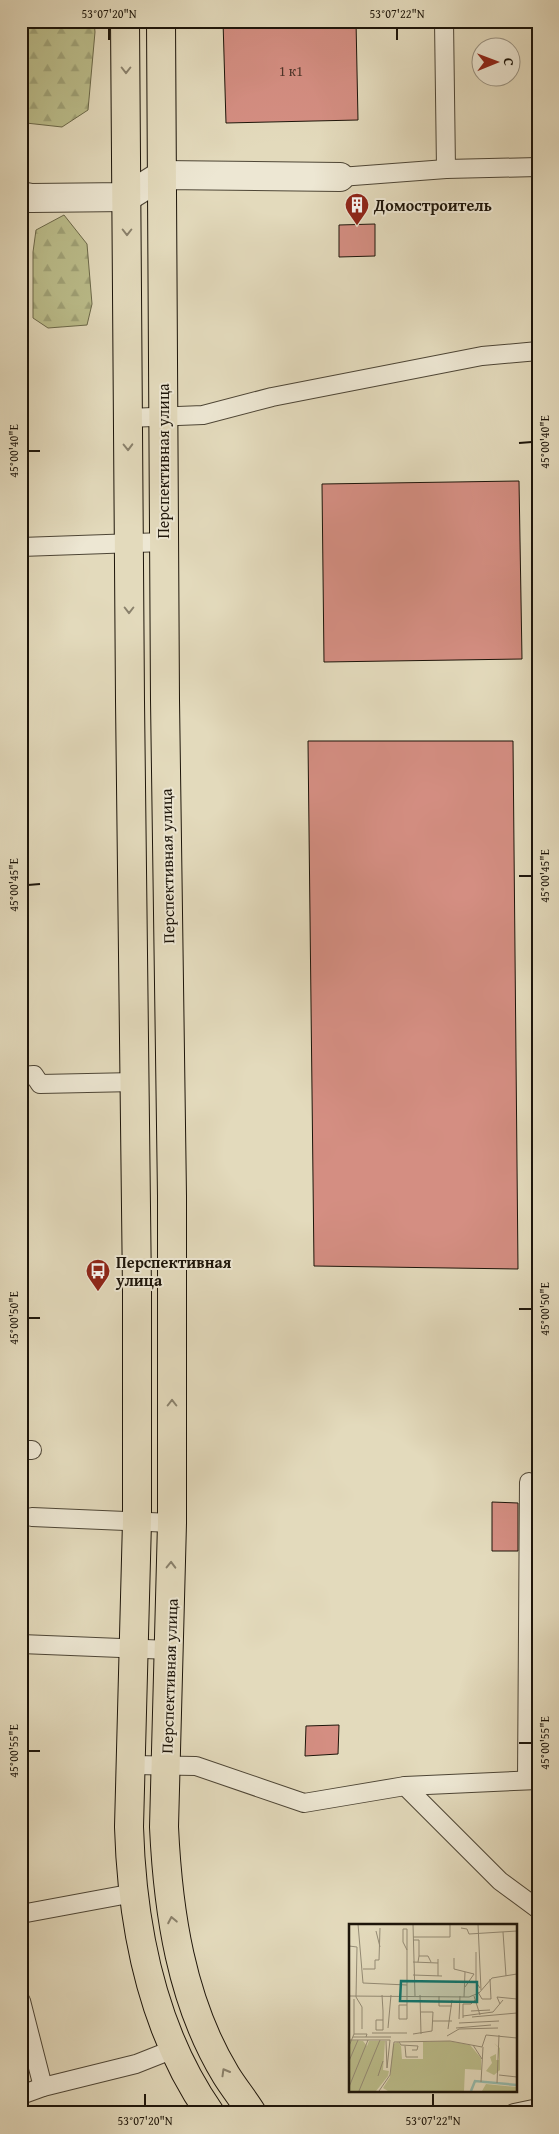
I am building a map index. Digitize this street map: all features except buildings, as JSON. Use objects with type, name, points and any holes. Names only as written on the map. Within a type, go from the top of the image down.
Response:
[{"type":"main road","name":"Перспективная улица","points":[[126,21],[129,544],[136,1082],[137,1521],[129,1827],[131,1874],[137,1921],[157,2007],[174,2049],[196,2092],[210,2113]]},
{"type":"main road","name":"Перспективная улица","points":[[161,21],[164,542],[172,1196],[172,1523],[164,1827],[171,1915],[191,1996],[207,2037],[226,2074],[252,2113]]},
{"type":"street","points":[[21,196],[31,198],[127,197],[162,175],[340,177]]},
{"type":"lane","points":[[444,21],[446,169]]},
{"type":"lane","points":[[340,177],[446,169],[538,167]]},
{"type":"lane","points":[[128,418],[203,415],[272,397],[482,356],[538,351]]},
{"type":"lane","points":[[21,547],[164,542]]},
{"type":"lane","points":[[21,1076],[34,1076],[40,1084],[136,1082]]},
{"type":"lane","points":[[131,1765],[196,1766],[304,1802],[404,1786],[533,1780],[529,1482]]},
{"type":"lane","points":[[32,1517],[172,1523]]},
{"type":"lane","points":[[21,1644],[170,1650]]},
{"type":"lane","points":[[404,1786],[500,1881],[538,1910]]},
{"type":"lane","points":[[21,1914],[134,1893]]},
{"type":"lane","points":[[21,2002],[43,2087]]},
{"type":"lane","points":[[21,2095],[43,2087],[136,2064],[174,2049]]},
{"type":"lane","points":[[514,2113],[538,2108]]},
{"type":"green space","points":[[25,21],[94,21],[95,32],[88,110],[62,127],[26,123],[21,115],[21,54]]},
{"type":"green space","points":[[64,215],[87,244],[92,304],[87,325],[48,328],[33,318],[33,252],[36,230]]},
{"type":"place","name":"Домостроитель","points":[[357,226]]},
{"type":"place","name":"Перспективная улица","points":[[98,1292]]}]
